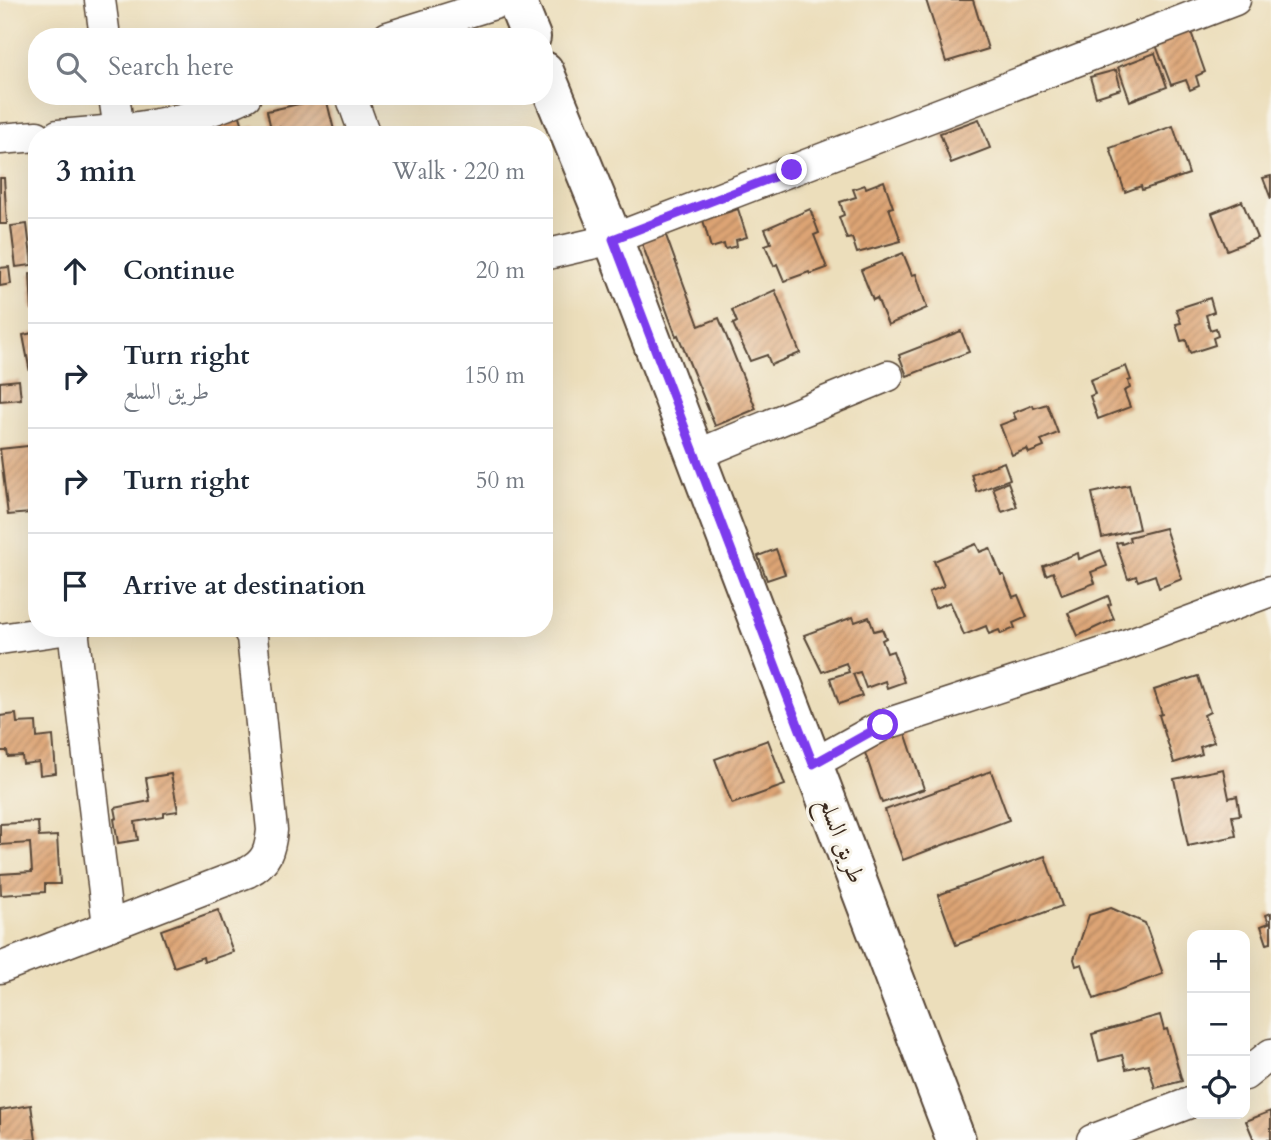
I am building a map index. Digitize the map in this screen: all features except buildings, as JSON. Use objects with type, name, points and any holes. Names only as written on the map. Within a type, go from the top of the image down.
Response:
[{"type":"street","points":[[100,0],[104,28]]},
{"type":"street","points":[[417,28],[507,0]]},
{"type":"street","points":[[516,0],[527,28]]},
{"type":"street","points":[[553,253],[613,239],[1236,0]]},
{"type":"street","name":"طريق السلع","points":[[553,93],[613,239],[956,1140]]},
{"type":"street","points":[[115,105],[118,126]]},
{"type":"street","points":[[146,126],[179,121],[226,105]]},
{"type":"street","points":[[355,105],[362,126]]},
{"type":"street","points":[[0,139],[28,137]]},
{"type":"street","points":[[695,456],[888,376]]},
{"type":"street","points":[[813,764],[883,725],[1112,650],[1271,591]]},
{"type":"street","points":[[0,639],[28,635]]},
{"type":"street","points":[[75,637],[108,926]]},
{"type":"street","points":[[0,968],[248,872],[266,859],[272,830],[252,637]]},
{"type":"street","points":[[1250,1071],[1271,1054]]},
{"type":"street","points":[[1092,1140],[1187,1104]]},
{"type":"route","points":[[792,170],[613,239],[813,764],[883,725]]}]
